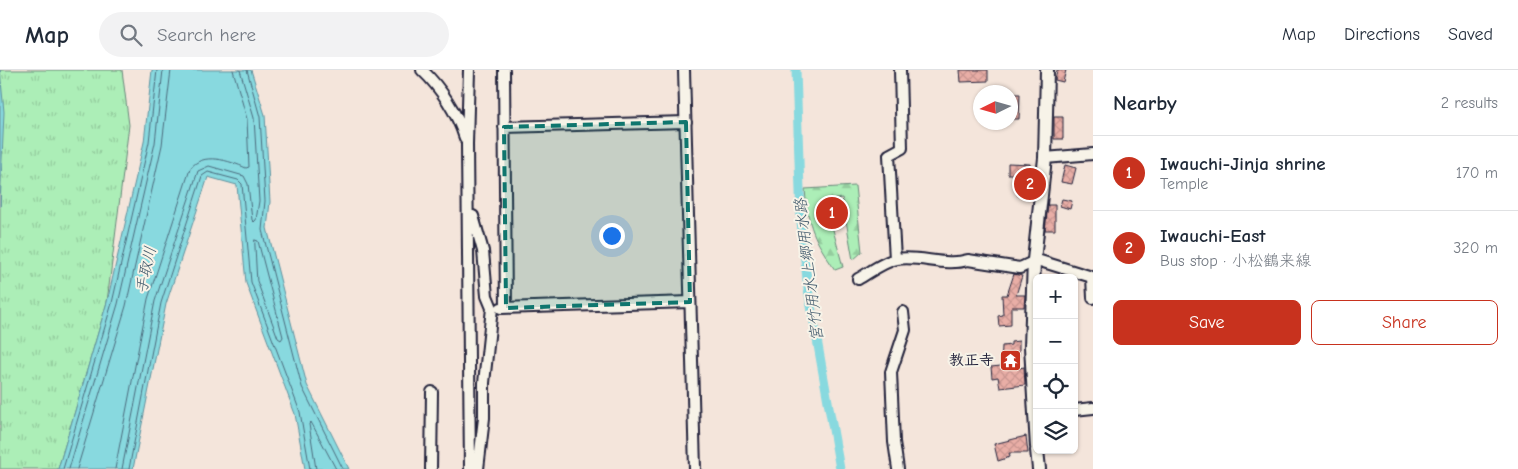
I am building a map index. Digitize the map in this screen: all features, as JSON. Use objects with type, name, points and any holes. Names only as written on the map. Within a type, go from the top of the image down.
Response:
[{"type":"main road","points":[[1033,384],[1030,347],[1034,260],[1044,158],[1047,70]]},
{"type":"main road","points":[[1038,454],[1039,469]]},
{"type":"street","points":[[422,70],[433,75],[459,121],[467,144]]},
{"type":"street","points":[[469,70],[467,144],[470,469]]},
{"type":"street","points":[[504,70],[506,308]]},
{"type":"street","points":[[684,70],[695,469]]},
{"type":"street","points":[[895,259],[889,155],[902,148],[900,70]]},
{"type":"street","points":[[504,128],[686,122]]},
{"type":"street","points":[[1044,158],[1093,154]]},
{"type":"street","points":[[468,215],[473,216],[483,251],[487,296],[492,308],[484,382],[484,418],[478,469]]},
{"type":"street","points":[[858,279],[895,259],[920,258],[961,262],[968,260],[1020,268],[1034,260],[1092,277],[1093,298]]},
{"type":"street","points":[[492,308],[690,302]]},
{"type":"street","points":[[898,469],[894,442],[891,372],[905,330],[903,312]]},
{"type":"street","points":[[432,392],[432,469]]},
{"type":"street","points":[[1078,410],[1093,408]]},
{"type":"highlighted area","points":[[686,122],[690,302],[506,308],[504,127]]},
{"type":"green space","points":[[0,70],[122,70],[129,125],[107,302],[58,469],[0,469]]},
{"type":"green space","points":[[855,186],[862,252],[853,260],[842,198],[820,202],[826,223],[832,226],[843,267],[835,270],[813,232],[808,214],[805,189]]},
{"type":"water","points":[[0,70],[4,112],[0,207]]},
{"type":"water","name":"手取川","points":[[152,70],[251,70],[265,115],[270,202],[267,228],[307,385],[349,469],[305,469],[295,414],[246,283],[237,185],[208,177],[166,304],[133,469],[58,469],[107,302],[144,142]]},
{"type":"building","points":[[960,70],[988,70],[988,81],[961,82]]},
{"type":"building","points":[[1057,70],[1066,70],[1063,82],[1055,80]]},
{"type":"building","points":[[1018,94],[1020,94],[1019,119]]},
{"type":"building","points":[[1054,117],[1063,117],[1063,139],[1054,139]]},
{"type":"building","points":[[1008,163],[1030,164],[1030,197],[1018,196],[1017,174],[1008,174]]},
{"type":"building","points":[[1065,165],[1076,168],[1072,184],[1061,182]]},
{"type":"building","points":[[1062,199],[1072,201],[1070,209],[1060,206]]},
{"type":"building","points":[[838,201],[841,218],[828,222],[824,204]]},
{"type":"building","points":[[1048,205],[1055,205],[1055,230],[1045,230]]},
{"type":"building","points":[[1014,274],[1022,276],[1016,295],[1025,295],[1024,307],[1011,307],[1011,325],[999,326],[998,316],[1003,315],[1002,295],[1007,295]]},
{"type":"building","points":[[1019,341],[1019,368],[1024,367],[1025,385],[1000,388],[998,377],[992,378],[991,367],[1001,366],[1002,346],[1011,345],[1011,342]]},
{"type":"building","points":[[1026,436],[1028,453],[1009,453],[1010,457],[998,461],[994,444]]},
{"type":"waterway","name":"宮竹用水上郷用水路","points":[[796,70],[801,221],[808,289],[840,469]]},
{"type":"place","name":"Iwauchi-East","points":[[1030,184]]},
{"type":"place","name":"Iwauchi-Jinja shrine","points":[[832,213]]},
{"type":"place","name":"教正寺","points":[[1010,360]]}]
